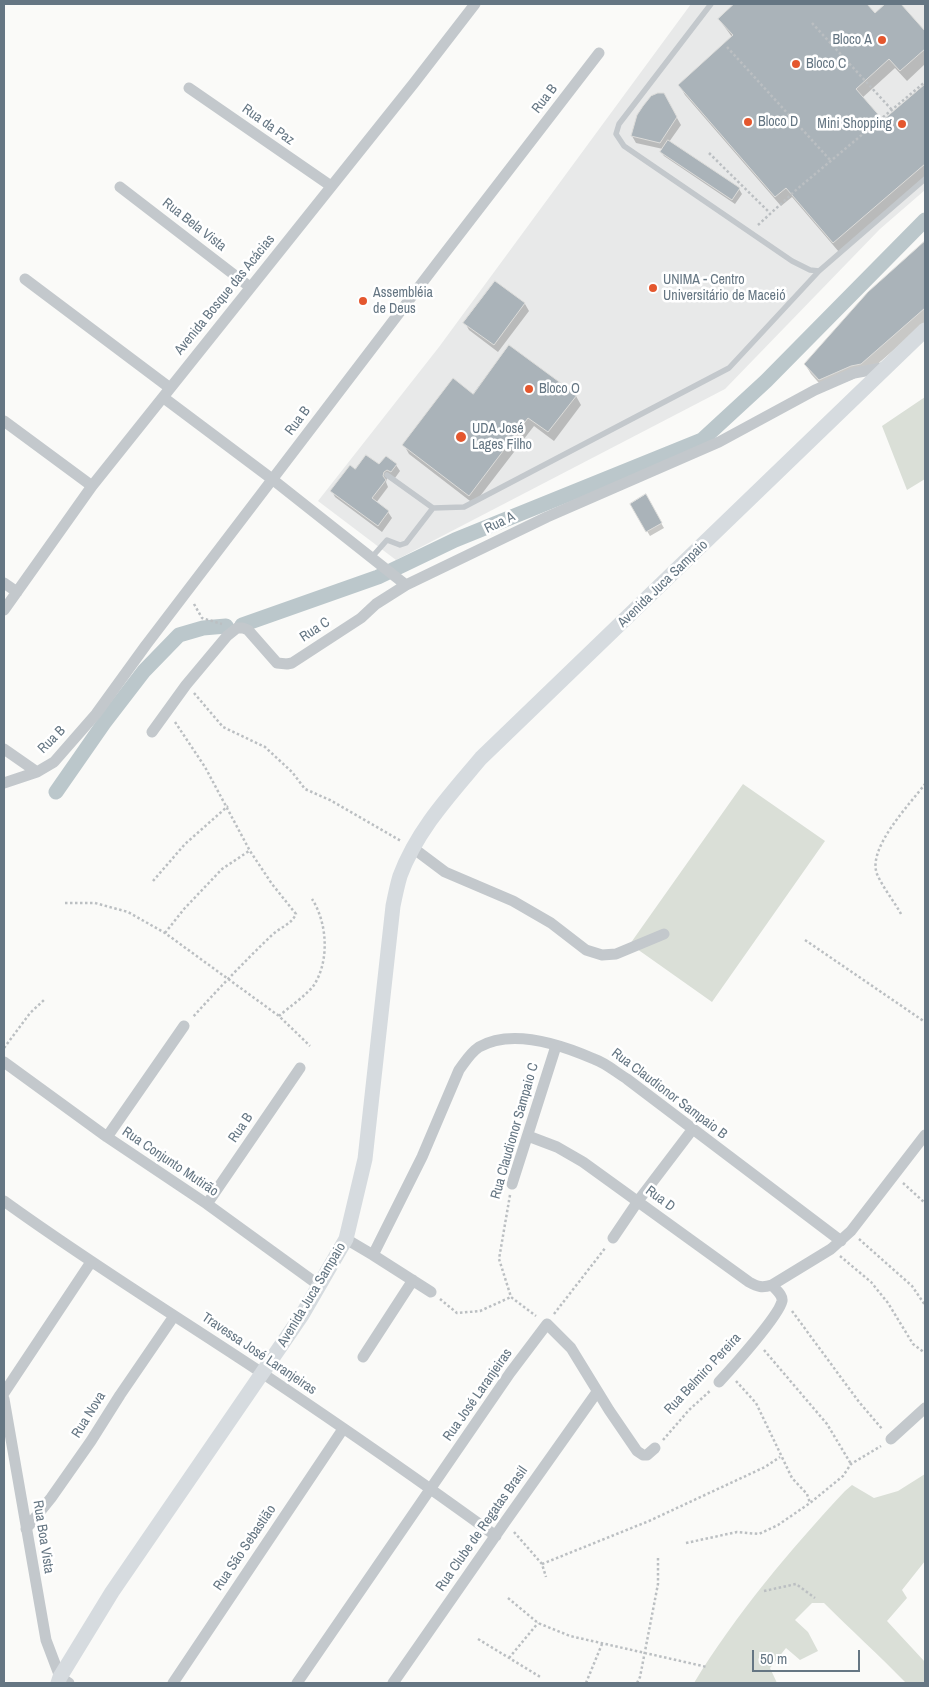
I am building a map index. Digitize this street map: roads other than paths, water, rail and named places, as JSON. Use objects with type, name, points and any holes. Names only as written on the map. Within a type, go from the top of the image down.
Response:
[{"type":"main road","name":"Avenida Juca Sampaio","points":[[62,1681],[112,1592],[302,1315],[346,1239],[365,1159],[393,906],[400,877],[413,848],[429,821],[481,758],[925,330]]},
{"type":"street","name":"Avenida Bosque das Acácias","points":[[4,610],[92,486],[414,83],[474,4]]},
{"type":"street","name":"Rua B","points":[[4,783],[37,772],[54,762],[96,714],[272,479],[599,53]]},
{"type":"street","name":"Rua da Paz","points":[[189,88],[331,186]]},
{"type":"street","name":"Rua Bela Vista","points":[[120,187],[250,287]]},
{"type":"street","points":[[25,279],[170,388]]},
{"type":"street","name":"Rua A","points":[[402,582],[719,442],[815,390],[846,376],[886,367]]},
{"type":"street","points":[[164,398],[382,564],[402,582]]},
{"type":"street","points":[[4,420],[92,486]]},
{"type":"street","name":"Rua C","points":[[152,732],[186,685],[231,631],[243,628],[248,630],[277,663],[287,664],[361,618],[402,582]]},
{"type":"street","points":[[4,583],[17,592]]},
{"type":"street","points":[[4,749],[37,772]]},
{"type":"street","points":[[413,848],[445,872],[513,901],[543,919],[586,950],[602,955],[616,954],[664,934]]},
{"type":"street","points":[[107,1137],[184,1026]]},
{"type":"street","name":"Rua Claudionor Sampaio B","points":[[373,1255],[422,1157],[459,1070],[477,1048],[492,1041],[529,1039],[596,1059],[627,1079],[841,1241]]},
{"type":"street","name":"Rua Claudionor Sampaio C","points":[[512,1184],[556,1046]]},
{"type":"street","name":"Rua Conjunto Mutirão","points":[[4,1062],[107,1137],[207,1204],[320,1286]]},
{"type":"street","name":"Rua B","points":[[207,1204],[300,1068]]},
{"type":"street","points":[[613,1238],[638,1201],[692,1130]]},
{"type":"street","points":[[772,1286],[841,1241],[851,1231],[925,1134]]},
{"type":"street","name":"Rua D","points":[[528,1136],[557,1147],[583,1162],[749,1282],[758,1287],[772,1286]]},
{"type":"street","name":"Travessa José Laranjeiras","points":[[6,1207],[262,1373],[496,1536]]},
{"type":"street","points":[[346,1239],[431,1292]]},
{"type":"street","points":[[4,1393],[91,1262]]},
{"type":"street","points":[[363,1356],[412,1280]]},
{"type":"street","name":"Rua Belmiro Pereira","points":[[719,1382],[755,1340],[778,1309],[782,1296],[772,1286]]},
{"type":"street","name":"Rua Nova","points":[[26,1529],[51,1498],[91,1441],[174,1316]]},
{"type":"street","name":"Rua José Laranjeiras","points":[[297,1683],[510,1373],[547,1324],[571,1348],[598,1392]]},
{"type":"street","points":[[598,1392],[608,1410],[640,1454],[647,1455],[656,1448]]},
{"type":"street","name":"Rua Clube de Regatas Brasil","points":[[393,1683],[598,1392]]},
{"type":"street","name":"Rua Boa Vista","points":[[4,1400],[44,1634],[62,1681]]},
{"type":"street","points":[[891,1439],[925,1408]]},
{"type":"street","name":"Rua São Sebastião","points":[[173,1683],[343,1429]]},
{"type":"lane","points":[[711,4],[619,124],[616,134],[624,146],[750,234],[798,265],[810,270],[819,271]]},
{"type":"lane","points":[[387,475],[433,508],[464,507],[724,371],[733,364],[819,271],[925,179]]},
{"type":"lane","points":[[372,557],[384,541],[387,540],[400,545],[406,543],[433,508]]},
{"type":"waterway","points":[[242,625],[378,577],[455,540],[702,440],[766,381],[925,220]]},
{"type":"waterway","points":[[56,792],[104,723],[144,671],[179,635],[203,628],[226,626]]},
{"type":"place","name":"Bloco A","points":[[882,40]]},
{"type":"place","name":"Bloco C","points":[[796,64]]},
{"type":"place","name":"Bloco D","points":[[748,122]]},
{"type":"place","name":"Mini Shopping","points":[[902,124]]},
{"type":"place","name":"UNIMA - Centro Universitário de Maceió","points":[[653,288]]},
{"type":"place","name":"Assembléia de Deus","points":[[363,301]]},
{"type":"place","name":"Bloco O","points":[[529,389]]},
{"type":"place","name":"UDA José Lages Filho","points":[[461,437]]}]
